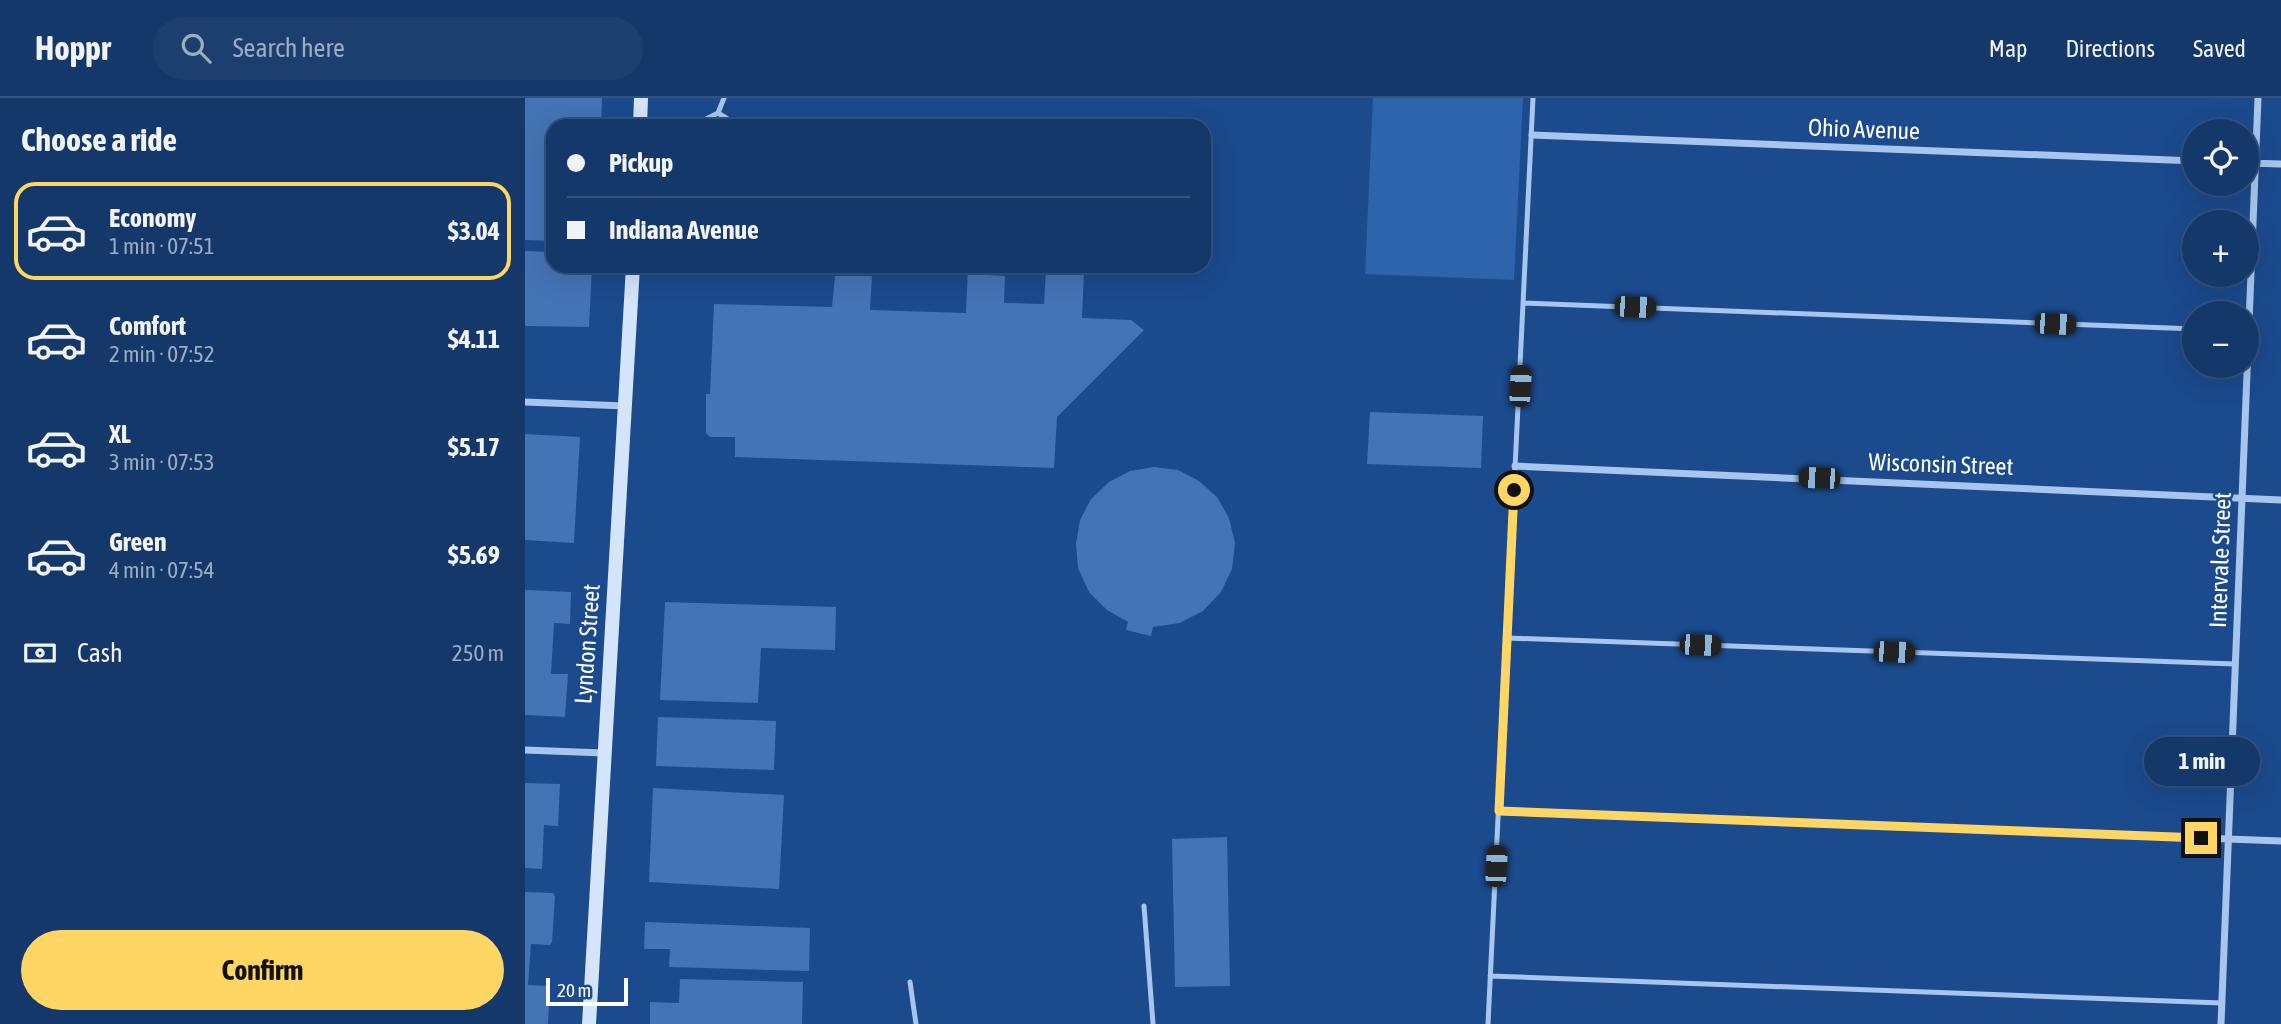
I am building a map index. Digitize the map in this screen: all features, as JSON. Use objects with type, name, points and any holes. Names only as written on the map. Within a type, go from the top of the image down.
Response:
[{"type":"street","points":[[640,119],[641,98]]},
{"type":"street","name":"Intervale Street","points":[[2255,119],[2257,98]]},
{"type":"street","name":"Ohio Avenue","points":[[1532,135],[2182,160]]},
{"type":"street","points":[[2259,163],[2281,164]]},
{"type":"street","name":"Intervale Street","points":[[2249,301],[2250,196]]},
{"type":"street","name":"Lyndon Street","points":[[589,1024],[633,273]]},
{"type":"street","name":"Intervale Street","points":[[2221,1024],[2246,378]]},
{"type":"street","points":[[525,402],[625,406]]},
{"type":"street","name":"Wisconsin Street","points":[[1515,466],[2281,500]]},
{"type":"street","points":[[525,750],[603,753]]},
{"type":"street","points":[[1499,811],[2281,841]]},
{"type":"lane","points":[[706,119],[718,113],[724,98]]},
{"type":"lane","points":[[1488,1024],[1534,98]]},
{"type":"lane","points":[[718,113],[728,119]]},
{"type":"lane","points":[[1524,303],[2182,328]]},
{"type":"lane","points":[[1507,638],[2235,664]]},
{"type":"lane","points":[[1144,906],[1153,1024]]},
{"type":"lane","points":[[1490,975],[2222,1003]]},
{"type":"lane","points":[[909,982],[916,1024]]},
{"type":"shaded area","points":[[1373,98],[1523,98],[1514,280],[1365,274]]},
{"type":"building","points":[[525,98],[602,98],[601,119],[546,119],[546,241],[525,240]]},
{"type":"building","points":[[525,251],[546,252],[546,273],[592,273],[589,327],[525,326]]},
{"type":"building","points":[[968,273],[1005,276],[1004,303],[1044,304],[1046,273],[1084,273],[1082,318],[1131,320],[1144,330],[1057,417],[1054,468],[735,457],[735,437],[710,437],[706,433],[706,394],[710,394],[714,304],[832,307],[835,276],[872,276],[870,310],[966,313]]},
{"type":"building","points":[[1370,412],[1483,416],[1481,468],[1367,464]]},
{"type":"building","points":[[525,434],[580,437],[574,543],[525,540]]},
{"type":"building","points":[[1154,467],[1178,470],[1199,481],[1217,497],[1229,518],[1235,543],[1232,569],[1221,592],[1203,611],[1180,623],[1153,627],[1151,636],[1126,630],[1128,622],[1107,610],[1089,592],[1078,568],[1076,544],[1080,520],[1091,499],[1109,482],[1130,471]]},
{"type":"building","points":[[525,590],[571,592],[570,624],[554,623],[551,674],[568,674],[565,717],[525,715]]},
{"type":"building","points":[[665,602],[836,607],[835,650],[761,648],[758,703],[660,700]]},
{"type":"building","points":[[658,717],[776,721],[774,770],[656,766]]},
{"type":"building","points":[[525,783],[560,784],[558,826],[544,825],[542,869],[525,868]]},
{"type":"building","points":[[653,788],[784,795],[779,889],[649,882]]},
{"type":"building","points":[[1227,837],[1230,986],[1175,987],[1172,839]]},
{"type":"building","points":[[525,892],[553,893],[555,897],[552,942],[550,945],[531,944],[528,985],[550,986],[548,1024],[525,1024]]},
{"type":"building","points":[[645,922],[810,928],[809,971],[669,967],[670,949],[644,949]]},
{"type":"building","points":[[680,979],[803,982],[802,1024],[650,1024],[650,1002],[679,1003]]},
{"type":"route","points":[[1514,490],[1499,811],[2201,838]]}]
